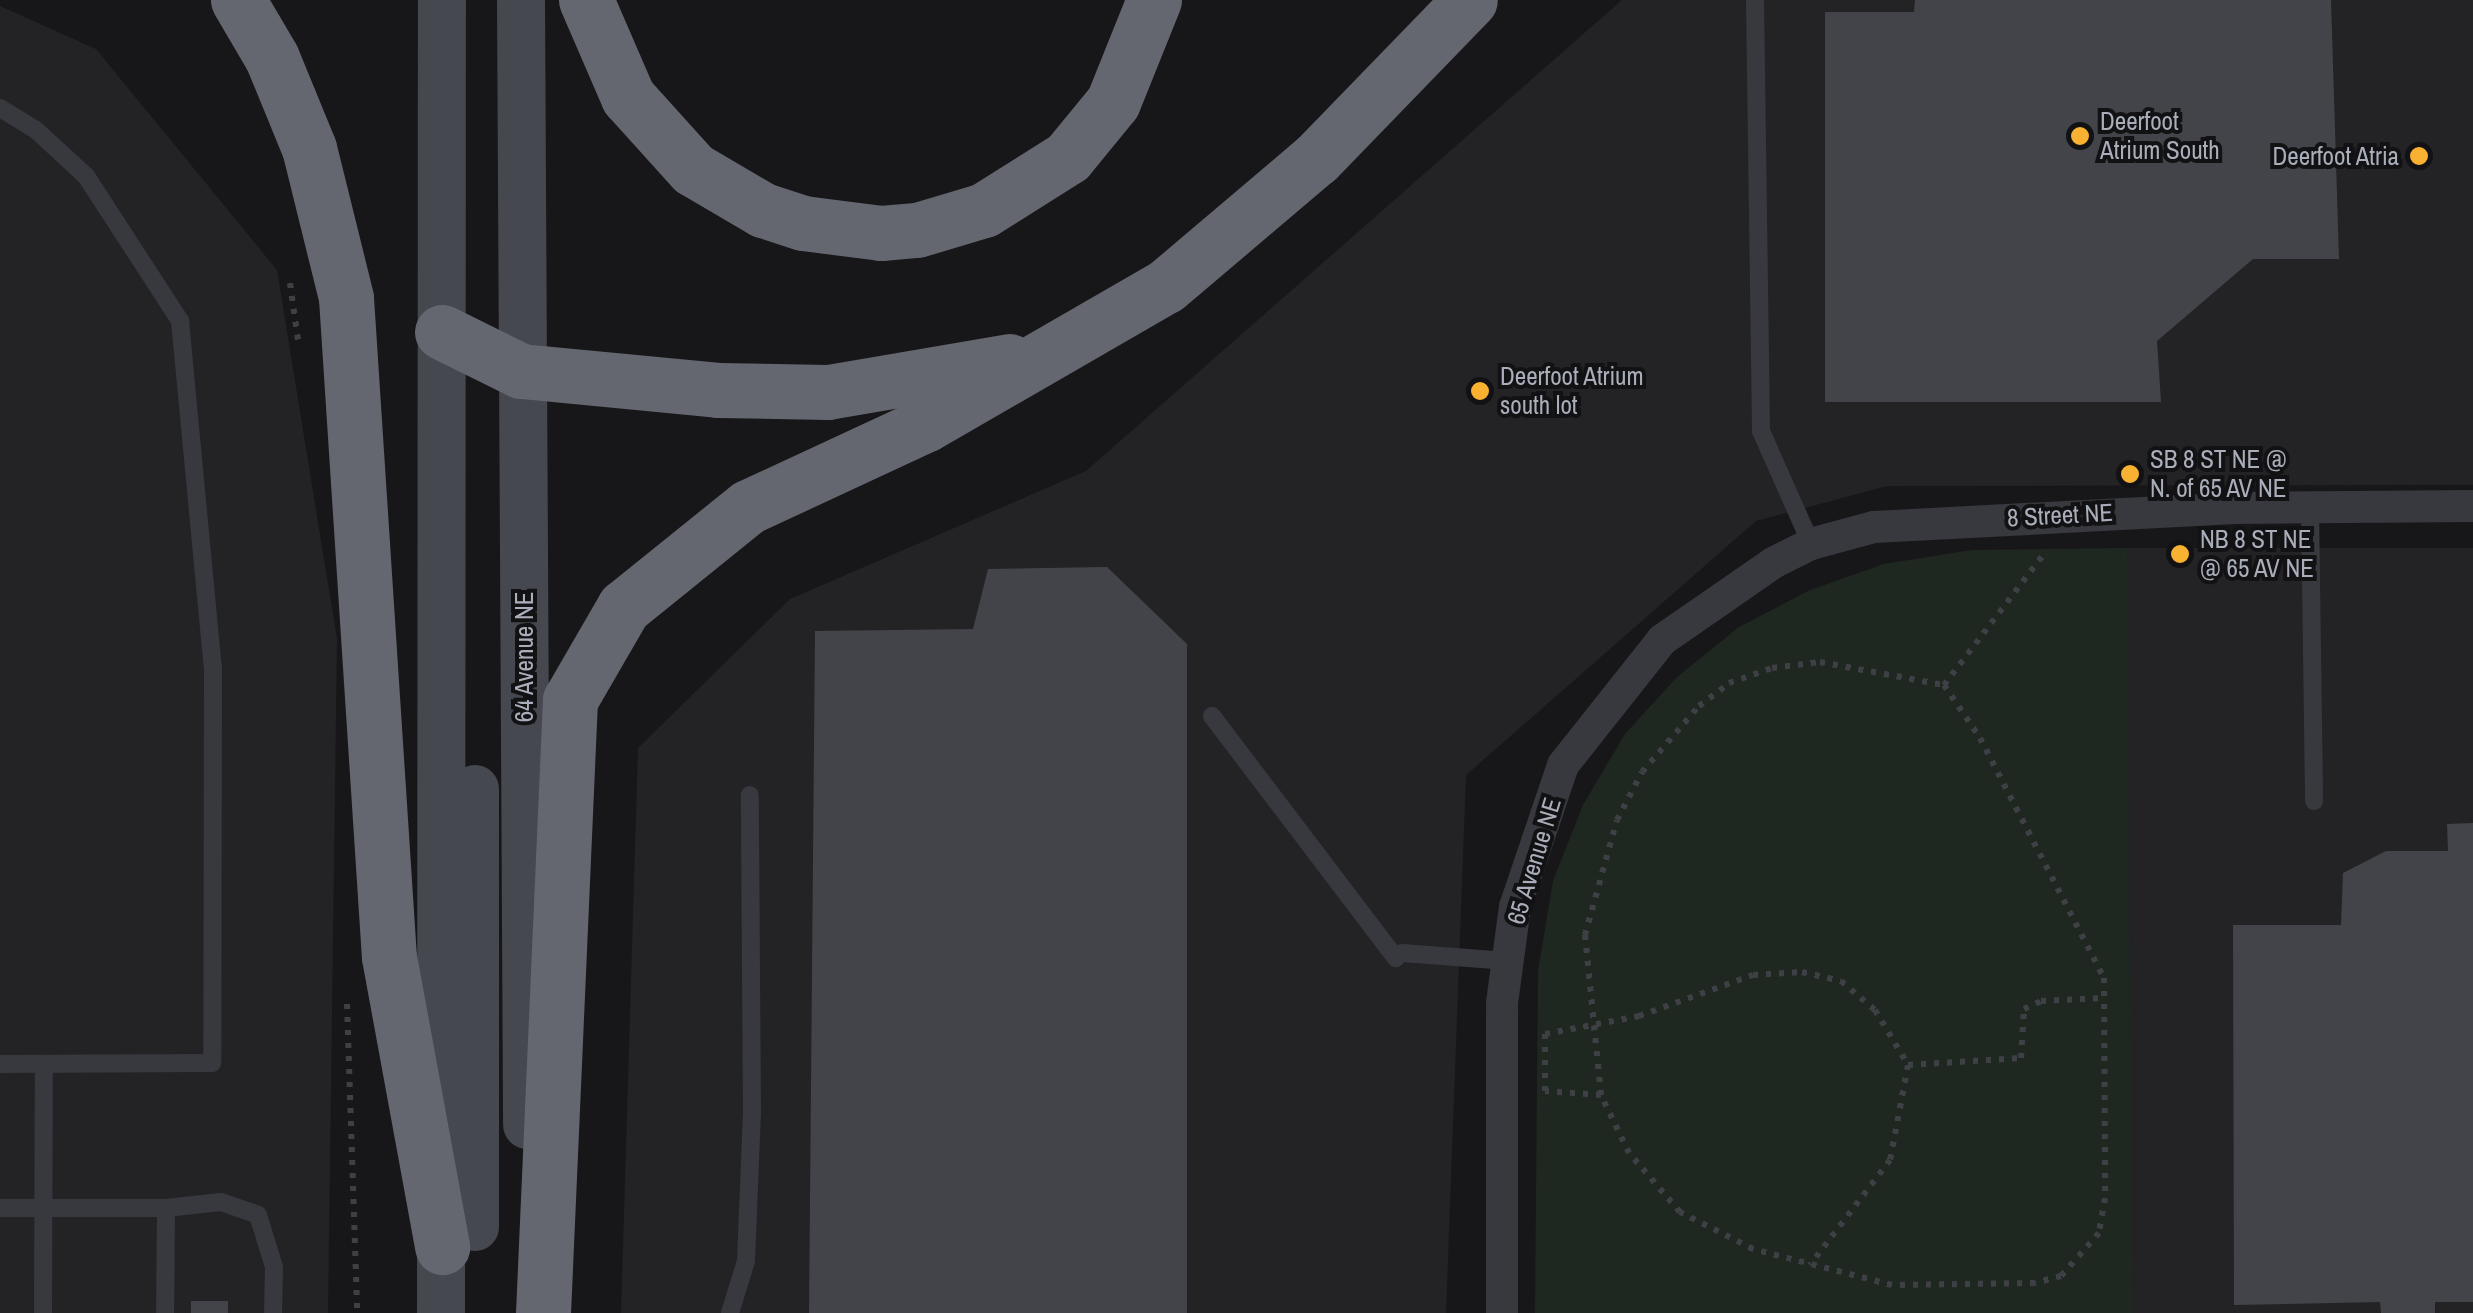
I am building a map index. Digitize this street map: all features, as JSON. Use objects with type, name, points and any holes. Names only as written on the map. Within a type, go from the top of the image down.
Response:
[{"type":"highway","points":[[238,0],[272,58],[309,148],[346,298],[389,957],[442,1248]]},
{"type":"highway","points":[[586,0],[628,97],[658,138],[694,169],[763,210],[804,224],[881,232],[917,230],[984,210],[1068,157],[1113,102],[1154,0]]},
{"type":"highway","points":[[543,1313],[570,700],[624,608],[748,507],[924,425],[1042,355],[1100,327],[1229,238],[1470,0]]},
{"type":"highway","points":[[442,332],[521,372],[718,390],[828,392],[1042,355]]},
{"type":"street","points":[[441,1313],[442,0]]},
{"type":"street","name":"64 Avenue NE","points":[[521,0],[528,1313]]},
{"type":"street","name":"8 Street NE","points":[[1773,563],[1811,544],[1874,527],[2054,515],[2473,506]]},
{"type":"street","name":"65 Avenue NE","points":[[1502,1313],[1502,1003],[1516,907],[1563,765],[1662,640],[1773,563]]},
{"type":"street","points":[[442,568],[475,775],[473,1313]]},
{"type":"lane","points":[[1755,0],[1760,430],[1811,544]]},
{"type":"lane","points":[[0,108],[36,130],[86,176],[180,321],[213,668],[212,1063],[0,1064]]},
{"type":"lane","points":[[2310,507],[2314,801]]},
{"type":"lane","points":[[1212,716],[1399,956],[1508,961]]},
{"type":"lane","points":[[730,1313],[746,1261],[752,1114],[750,796]]},
{"type":"lane","points":[[42,1313],[44,1064]]},
{"type":"lane","points":[[0,1208],[166,1208],[221,1202],[258,1215],[274,1266],[273,1313]]},
{"type":"lane","points":[[165,1313],[166,1208]]},
{"type":"path","points":[[1944,685],[2054,540],[2054,515]]},
{"type":"path","points":[[1820,662],[1944,685],[1980,738],[2092,948],[2105,998],[2105,1198],[2099,1233],[2082,1259],[2060,1276],[2036,1283],[1892,1285],[1752,1249],[1680,1212],[1629,1153],[1601,1095],[1585,935],[1599,866],[1642,772],[1699,706],[1729,683],[1772,668],[1820,662]]},
{"type":"path","points":[[1601,1095],[1545,1091],[1544,1034],[1595,1028],[1753,975],[1802,972],[1841,982],[1875,1010],[1908,1065],[1890,1160],[1810,1265]]},
{"type":"path","points":[[1908,1065],[2021,1058],[2024,1009],[2041,1002],[2105,998]]},
{"type":"shaded area","points":[[1622,0],[2473,0],[2473,485],[1887,486],[1756,521],[1466,775],[1446,1313],[621,1313],[638,748],[790,599],[1086,471]]},
{"type":"shaded area","points":[[0,6],[96,49],[277,270],[337,639],[328,1313],[0,1313]]},
{"type":"shaded area","points":[[2127,548],[2473,548],[2473,1313],[2127,1313]]},
{"type":"shaded area","points":[[2127,548],[2133,1313],[1535,1313],[1538,971],[1553,881],[1583,805],[1625,734],[1677,677],[1739,627],[1810,590],[1884,564],[1972,550]]},
{"type":"building","name":"Deerfoot Atrium South","points":[[1915,0],[2331,0],[2339,259],[2253,259],[2157,341],[2161,402],[1825,402],[1825,12],[1914,12]]},
{"type":"building","points":[[1107,567],[1187,644],[1187,1313],[809,1313],[815,631],[973,629],[988,569]]},
{"type":"building","points":[[2473,823],[2473,1302],[2435,1302],[2435,1313],[2381,1313],[2380,1302],[2234,1305],[2233,925],[2341,925],[2343,873],[2386,851],[2448,851],[2447,824]]},
{"type":"building","points":[[191,1301],[228,1301],[228,1313],[191,1313]]},
{"type":"place","name":"Deerfoot Atrium South","points":[[2080,136]]},
{"type":"place","name":"Deerfoot Atria","points":[[2419,156]]},
{"type":"place","name":"Deerfoot Atrium south lot","points":[[1480,391]]},
{"type":"place","name":"SB 8 ST NE @ N. of 65 AV NE","points":[[2130,474]]},
{"type":"place","name":"NB 8 ST NE @ 65 AV NE","points":[[2180,554]]}]
